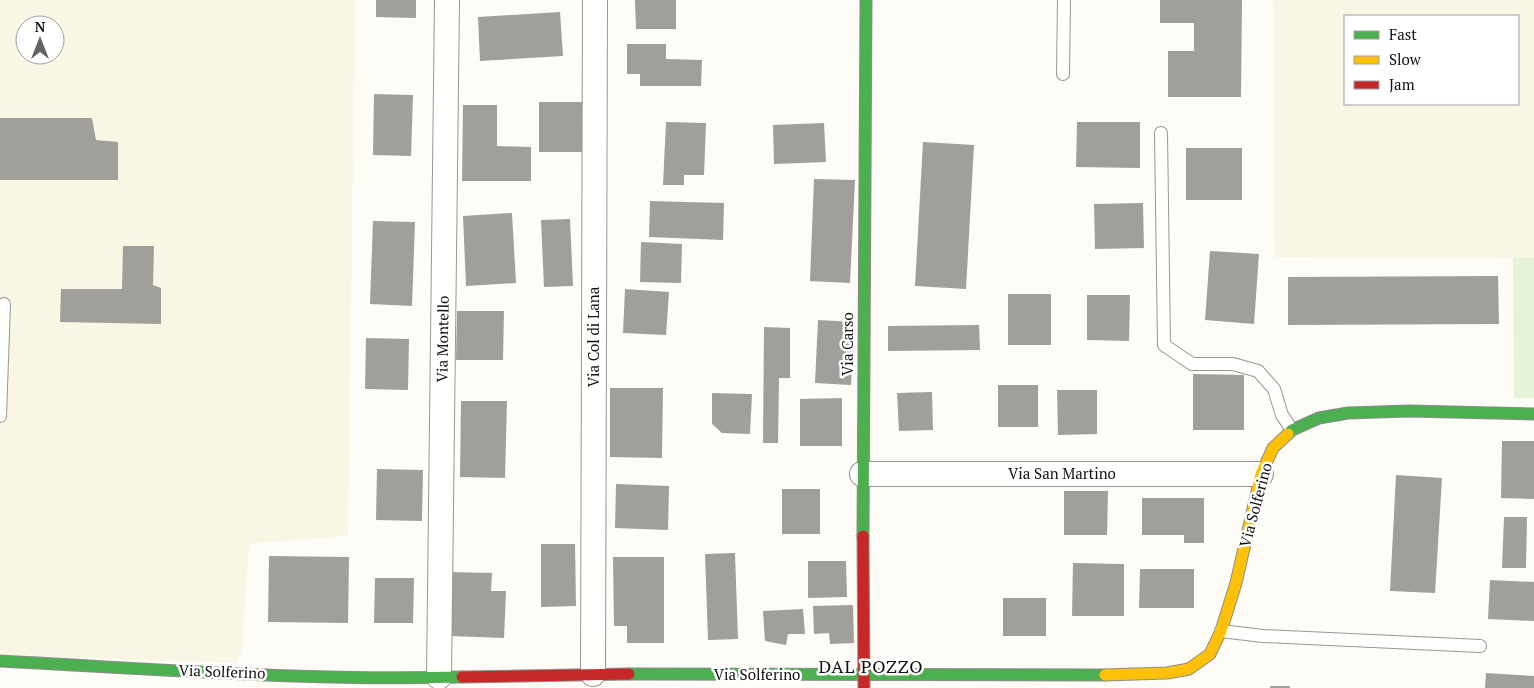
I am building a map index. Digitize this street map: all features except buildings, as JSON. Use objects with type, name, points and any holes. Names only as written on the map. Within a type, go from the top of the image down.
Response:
[{"type":"street","name":"Via Montello","points":[[439,677],[447,0]]},
{"type":"street","name":"Via Col di Lana","points":[[593,681],[595,0]]},
{"type":"street","name":"Via Carso","points":[[864,688],[862,474],[866,0]]},
{"type":"street","name":"Via Solferino","points":[[0,661],[239,674],[346,677],[439,677],[593,681],[864,675],[1130,681],[1189,669],[1210,654],[1221,631],[1236,583],[1261,474],[1273,448],[1292,430],[1320,418],[1348,413],[1409,411],[1534,414]]},
{"type":"street","name":"Via San Martino","points":[[862,474],[1261,474]]},
{"type":"lane","points":[[1063,74],[1064,0]]},
{"type":"lane","points":[[1161,133],[1164,345],[1192,364],[1233,364],[1258,371],[1274,389],[1282,415],[1292,430]]},
{"type":"lane","points":[[0,416],[4,304]]},
{"type":"lane","points":[[1221,631],[1263,636],[1480,646]]},
{"type":"shaded area","points":[[0,0],[355,0],[348,536],[249,544],[242,649],[236,663],[0,655]]},
{"type":"shaded area","points":[[1273,0],[1534,0],[1534,258],[1274,257]]},
{"type":"green space","points":[[1513,258],[1534,258],[1534,398],[1514,398]]},
{"type":"traffic: fast","points":[[863,536],[866,0]]},
{"type":"traffic: fast","points":[[1288,434],[1292,430],[1319,418],[1348,413],[1409,411],[1534,414]]},
{"type":"traffic: fast","points":[[0,661],[289,676],[462,677]]},
{"type":"traffic: fast","points":[[629,674],[1105,675]]},
{"type":"traffic: slow","points":[[1105,675],[1167,673],[1189,669],[1210,654],[1221,631],[1236,583],[1261,474],[1273,448],[1288,434]]},
{"type":"traffic: jam","points":[[863,536],[864,688]]},
{"type":"traffic: jam","points":[[462,677],[629,674]]},
{"type":"district","name":"DAL POZZO","points":[[871,667]]}]
